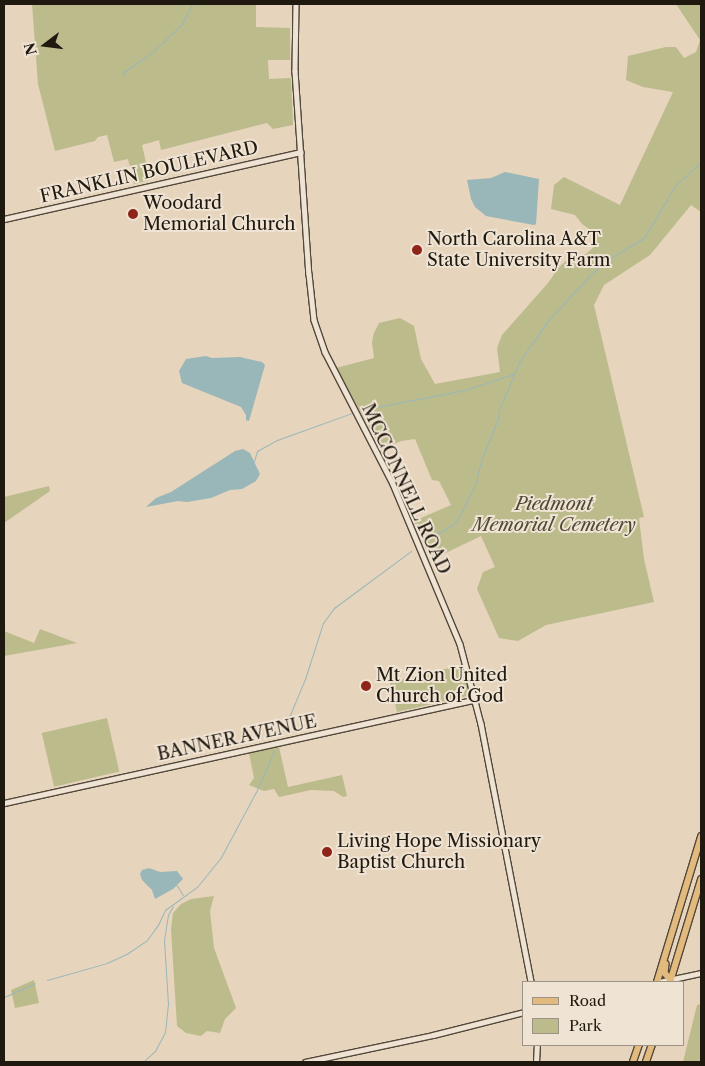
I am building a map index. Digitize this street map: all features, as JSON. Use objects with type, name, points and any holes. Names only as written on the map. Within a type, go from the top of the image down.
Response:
[{"type":"main road","points":[[658,981],[701,837]]},
{"type":"main road","points":[[671,981],[701,880]]},
{"type":"main road","points":[[670,940],[665,973],[671,981]]},
{"type":"main road","points":[[634,1062],[639,1046]]},
{"type":"main road","points":[[646,1062],[652,1046]]},
{"type":"street","name":"MCCONNELL ROAD","points":[[296,4],[295,71],[311,298],[317,330],[332,366],[393,484],[460,644],[476,699],[531,981]]},
{"type":"street","name":"FRANKLIN BOULEVARD","points":[[4,220],[301,152]]},
{"type":"street","name":"BANNER AVENUE","points":[[4,803],[476,699]]},
{"type":"street","points":[[671,981],[701,973]]},
{"type":"street","points":[[305,1062],[433,1035],[522,1013]]},
{"type":"street","points":[[536,1062],[537,1046]]},
{"type":"green space","points":[[32,4],[256,4],[256,27],[290,28],[290,60],[268,60],[269,79],[291,78],[293,125],[273,129],[267,123],[161,150],[159,140],[142,145],[150,180],[134,184],[128,159],[114,162],[107,135],[98,137],[95,141],[55,151],[38,84]]},
{"type":"green space","name":"Piedmont Memorial Cemetery","points":[[676,4],[701,4],[701,212],[691,205],[650,255],[604,285],[594,305],[644,517],[639,518],[644,559],[654,602],[546,625],[518,641],[499,638],[477,589],[483,572],[495,567],[481,536],[431,560],[414,521],[451,505],[439,481],[432,480],[415,439],[401,441],[382,450],[336,368],[374,358],[372,342],[379,323],[400,318],[414,326],[421,359],[435,384],[500,372],[497,348],[502,335],[548,283],[559,267],[570,257],[586,254],[596,245],[592,231],[582,224],[575,215],[551,209],[554,185],[564,177],[620,205],[673,92],[643,87],[626,80],[628,56],[666,47],[676,47],[684,58],[696,52],[700,40]]},
{"type":"green space","points":[[49,486],[50,491],[4,523],[4,497]]},
{"type":"green space","points":[[40,629],[77,643],[4,656],[4,631],[34,643]]},
{"type":"green space","points":[[462,665],[470,693],[467,696],[397,712],[390,682]]},
{"type":"green space","points":[[107,718],[119,772],[54,787],[42,733]]},
{"type":"green space","points":[[279,747],[288,787],[342,775],[347,796],[343,797],[334,791],[311,790],[279,797],[274,789],[264,791],[249,785],[254,778],[249,753]]},
{"type":"green space","points":[[214,896],[210,911],[214,948],[236,1008],[225,1019],[220,1033],[207,1031],[201,1036],[186,1033],[177,1026],[171,929],[173,913],[181,904],[191,899]]},
{"type":"green space","points":[[34,980],[39,1003],[15,1008],[11,990]]},
{"type":"green space","points":[[701,1004],[701,1062],[683,1062],[697,1005]]},
{"type":"water","points":[[505,172],[539,179],[536,224],[486,216],[475,207],[471,199],[467,180],[491,178]]},
{"type":"water","points":[[206,356],[212,358],[240,357],[262,362],[265,365],[249,421],[246,420],[246,415],[241,407],[182,383],[179,371],[186,359]]},
{"type":"water","points":[[243,449],[250,453],[260,474],[256,481],[242,489],[230,490],[211,498],[187,502],[178,501],[146,507],[156,498],[171,492],[235,451]]},
{"type":"water","points":[[149,868],[160,872],[177,871],[183,879],[173,889],[155,899],[152,890],[142,880],[140,874],[142,870]]},
{"type":"waterway","points":[[123,77],[124,72],[155,50],[182,24],[192,4]]},
{"type":"waterway","points":[[428,539],[454,524],[461,513],[475,485],[481,461],[498,419],[499,410],[519,362],[547,322],[591,274],[607,260],[644,238],[675,186],[701,162]]},
{"type":"waterway","points":[[361,410],[465,390],[514,374]]},
{"type":"waterway","points":[[254,461],[257,451],[277,440],[352,413]]},
{"type":"waterway","points":[[282,734],[305,679],[323,623],[334,608],[411,551]]},
{"type":"waterway","points":[[47,980],[107,963],[128,953],[147,940],[158,925],[165,910],[197,887],[220,859],[257,790],[274,751]]},
{"type":"waterway","points":[[176,884],[183,895]]},
{"type":"waterway","points":[[143,1062],[155,1051],[165,1032],[168,1004],[164,940],[168,915],[173,906]]},
{"type":"waterway","points":[[4,997],[35,983]]},
{"type":"place","name":"Woodard Memorial Church","points":[[133,214]]},
{"type":"place","name":"North Carolina A&T State University Farm","points":[[417,250]]},
{"type":"place","name":"Mt Zion United Church of God","points":[[366,686]]},
{"type":"place","name":"Living Hope Missionary Baptist Church","points":[[327,852]]}]
